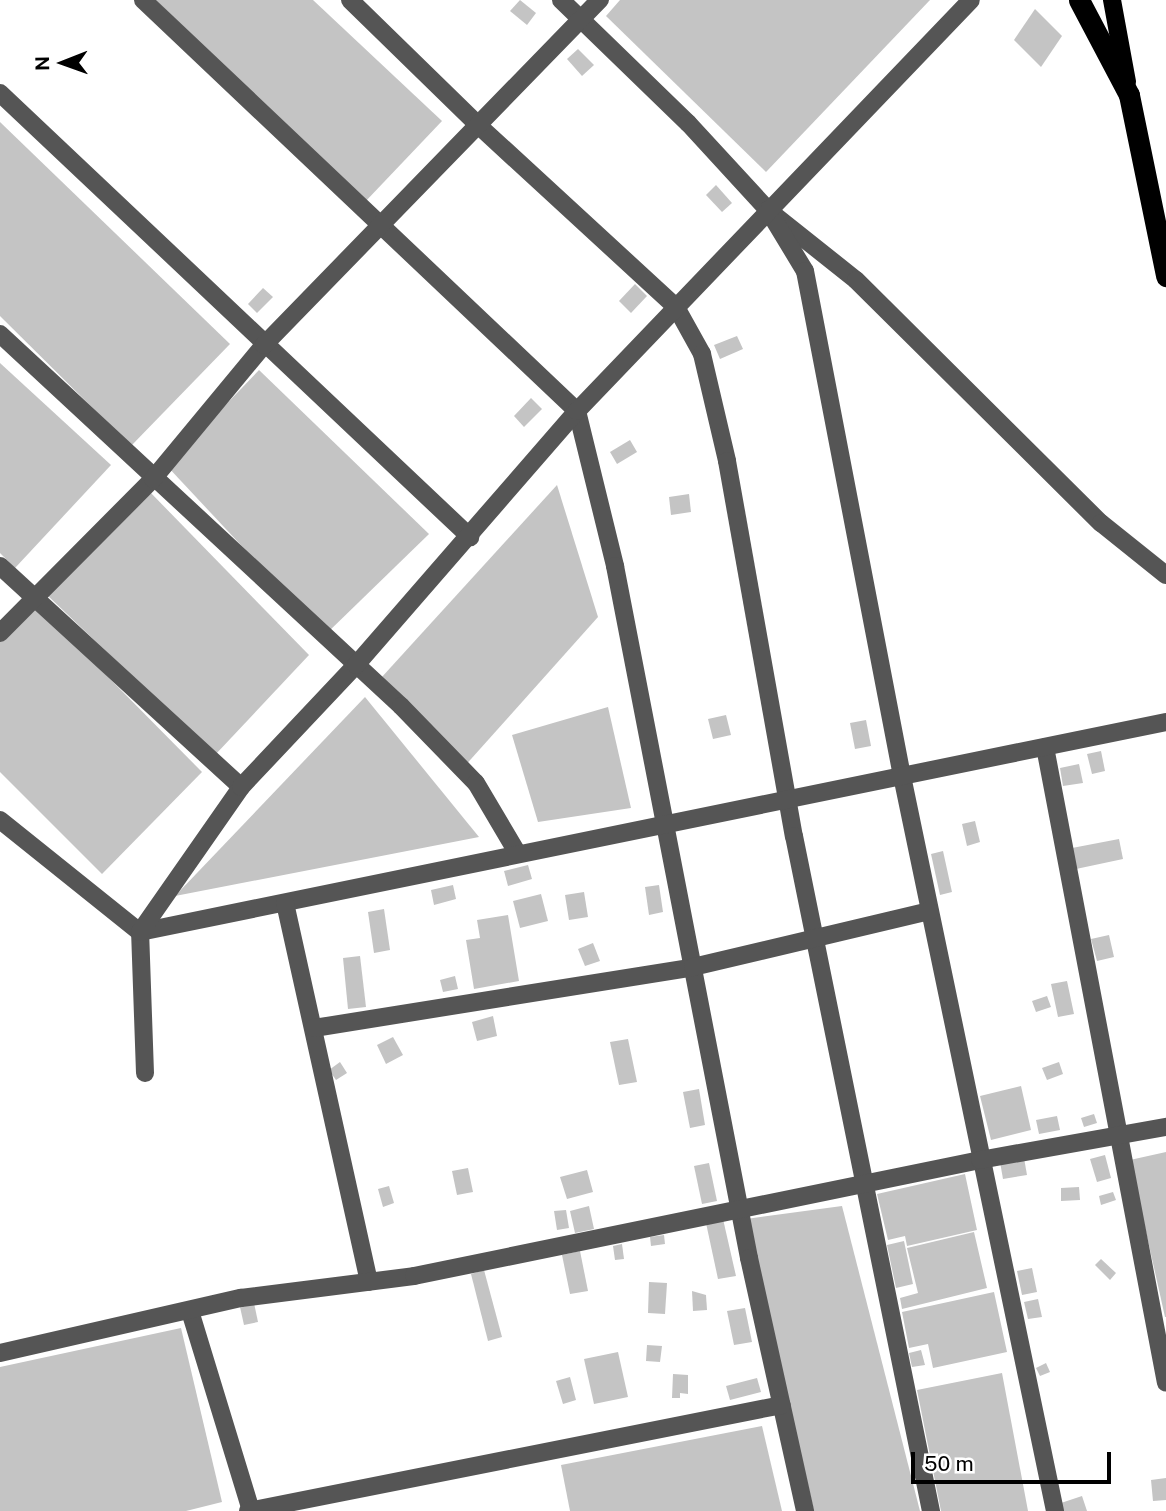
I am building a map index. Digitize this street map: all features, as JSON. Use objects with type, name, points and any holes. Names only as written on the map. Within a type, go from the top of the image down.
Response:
[{"type":"highway","points":[[1079,0],[1129,95],[1166,276]]},
{"type":"main road","points":[[1111,0],[1129,95]]},
{"type":"street","points":[[143,0],[577,411],[615,566],[740,1211],[806,1511]]},
{"type":"street","points":[[350,0],[478,125],[676,306],[702,354],[727,461],[789,798],[931,1511]]},
{"type":"street","points":[[561,0],[688,123],[768,210],[856,281],[1101,523],[1166,575]]},
{"type":"street","points":[[0,633],[153,478],[264,345],[600,0]]},
{"type":"street","points":[[145,1073],[141,932],[241,787],[356,665],[577,411],[971,0]]},
{"type":"street","points":[[0,93],[470,537]]},
{"type":"street","points":[[768,210],[805,271],[929,911],[1055,1511]]},
{"type":"street","points":[[0,334],[356,665],[476,783],[518,854]]},
{"type":"street","points":[[0,566],[241,787]]},
{"type":"street","points":[[0,820],[141,932],[665,822],[1166,722]]},
{"type":"street","points":[[1045,747],[1166,1383]]},
{"type":"street","points":[[285,903],[369,1282]]},
{"type":"street","points":[[314,1028],[693,967],[929,911]]},
{"type":"street","points":[[0,1353],[241,1298],[369,1282],[740,1211],[980,1160],[1166,1127]]},
{"type":"street","points":[[190,1311],[250,1511],[782,1405]]},
{"type":"building","points":[[156,0],[313,0],[442,121],[364,203]]},
{"type":"building","points":[[520,0],[536,13],[527,25],[510,11]]},
{"type":"building","points":[[620,0],[930,0],[766,172],[606,16]]},
{"type":"building","points":[[1035,9],[1062,36],[1041,67],[1014,40]]},
{"type":"building","points":[[578,49],[594,65],[582,76],[567,59]]},
{"type":"building","points":[[0,122],[230,344],[131,446],[0,316]]},
{"type":"building","points":[[716,185],[732,203],[722,212],[706,195]]},
{"type":"building","points":[[635,284],[647,296],[631,313],[619,301]]},
{"type":"building","points":[[263,288],[273,297],[257,313],[248,304]]},
{"type":"building","points":[[737,336],[743,349],[720,359],[714,345]]},
{"type":"building","points":[[0,363],[111,465],[15,568],[0,553]]},
{"type":"building","points":[[259,370],[429,534],[325,635],[167,466]]},
{"type":"building","points":[[531,398],[542,409],[524,427],[514,416]]},
{"type":"building","points":[[630,440],[637,452],[617,464],[610,452]]},
{"type":"building","points":[[557,485],[598,617],[463,768],[381,678]]},
{"type":"building","points":[[148,490],[309,655],[215,755],[46,594]]},
{"type":"building","points":[[689,494],[691,512],[671,515],[669,497]]},
{"type":"building","points":[[33,601],[202,772],[102,874],[0,772],[0,636]]},
{"type":"building","points":[[365,697],[479,837],[175,896]]},
{"type":"building","points":[[608,707],[631,808],[538,822],[512,735]]},
{"type":"building","points":[[726,715],[731,735],[713,739],[708,719]]},
{"type":"building","points":[[866,720],[871,746],[855,749],[850,723]]},
{"type":"building","points":[[1101,751],[1105,771],[1092,774],[1087,754]]},
{"type":"building","points":[[1079,764],[1083,783],[1063,786],[1060,768]]},
{"type":"building","points":[[975,821],[980,842],[967,846],[962,824]]},
{"type":"building","points":[[1119,839],[1123,859],[1076,869],[1072,848]]},
{"type":"building","points":[[943,851],[952,892],[940,895],[931,854]]},
{"type":"building","points":[[528,865],[532,879],[508,886],[504,871]]},
{"type":"building","points":[[453,885],[456,899],[434,905],[431,890]]},
{"type":"building","points":[[659,885],[663,912],[649,915],[645,887]]},
{"type":"building","points":[[584,892],[588,917],[569,920],[565,895]]},
{"type":"building","points":[[541,894],[548,921],[520,928],[513,901]]},
{"type":"building","points":[[384,909],[390,950],[374,953],[368,912]]},
{"type":"building","points":[[508,915],[519,981],[474,989],[466,940],[480,938],[477,920]]},
{"type":"building","points":[[1109,935],[1114,957],[1097,961],[1091,939]]},
{"type":"building","points":[[593,943],[600,961],[585,966],[578,949]]},
{"type":"building","points":[[360,956],[366,1007],[348,1009],[343,958]]},
{"type":"building","points":[[455,976],[458,989],[443,992],[440,980]]},
{"type":"building","points":[[1067,981],[1074,1014],[1058,1017],[1051,984]]},
{"type":"building","points":[[1047,996],[1051,1007],[1036,1012],[1032,1001]]},
{"type":"building","points":[[493,1016],[497,1036],[477,1041],[472,1022]]},
{"type":"building","points":[[393,1037],[403,1055],[386,1064],[377,1045]]},
{"type":"building","points":[[628,1039],[637,1082],[619,1085],[610,1042]]},
{"type":"building","points":[[340,1062],[347,1073],[336,1080],[329,1070]]},
{"type":"building","points":[[1059,1062],[1063,1074],[1047,1080],[1042,1068]]},
{"type":"building","points":[[1021,1086],[1031,1130],[991,1140],[980,1096]]},
{"type":"building","points":[[699,1089],[705,1125],[690,1128],[683,1092]]},
{"type":"building","points":[[1094,1114],[1097,1123],[1084,1127],[1081,1118]]},
{"type":"building","points":[[1057,1116],[1060,1130],[1039,1134],[1036,1120]]},
{"type":"building","points":[[1166,1152],[1166,1317],[1165,1317],[1130,1160]]},
{"type":"building","points":[[1105,1155],[1111,1178],[1097,1182],[1090,1159]]},
{"type":"building","points":[[1024,1158],[1027,1175],[1003,1179],[1000,1162]]},
{"type":"building","points":[[709,1163],[717,1201],[702,1204],[694,1166]]},
{"type":"building","points":[[468,1168],[473,1192],[457,1195],[452,1171]]},
{"type":"building","points":[[587,1170],[593,1192],[567,1199],[560,1177]]},
{"type":"building","points":[[965,1174],[977,1230],[907,1246],[905,1236],[888,1240],[877,1194]]},
{"type":"building","points":[[389,1186],[394,1203],[383,1207],[378,1189]]},
{"type":"building","points":[[1079,1187],[1080,1200],[1061,1201],[1061,1188]]},
{"type":"building","points":[[1113,1192],[1116,1200],[1101,1205],[1099,1196]]},
{"type":"building","points":[[589,1206],[594,1229],[575,1233],[570,1211]]},
{"type":"building","points":[[842,1206],[920,1511],[814,1511],[746,1219]]},
{"type":"building","points":[[566,1210],[569,1228],[557,1230],[554,1211]]},
{"type":"building","points":[[723,1219],[736,1276],[718,1279],[706,1223]]},
{"type":"building","points":[[974,1232],[987,1288],[902,1309],[900,1298],[918,1293],[907,1248]]},
{"type":"building","points":[[664,1235],[665,1244],[651,1246],[650,1237]]},
{"type":"building","points":[[904,1241],[913,1284],[896,1288],[887,1245]]},
{"type":"building","points":[[622,1244],[624,1259],[615,1260],[613,1246]]},
{"type":"building","points":[[580,1251],[588,1291],[570,1294],[562,1255]]},
{"type":"building","points":[[1101,1259],[1116,1273],[1110,1280],[1095,1265]]},
{"type":"building","points":[[1032,1268],[1037,1292],[1022,1295],[1017,1271]]},
{"type":"building","points":[[484,1270],[502,1337],[488,1341],[471,1274]]},
{"type":"building","points":[[649,1282],[667,1283],[665,1314],[648,1313]]},
{"type":"building","points":[[692,1291],[706,1295],[707,1310],[693,1311]]},
{"type":"building","points":[[994,1292],[1007,1352],[933,1368],[928,1344],[909,1348],[902,1312]]},
{"type":"building","points":[[1038,1299],[1042,1317],[1028,1319],[1024,1302]]},
{"type":"building","points":[[254,1303],[258,1322],[244,1325],[240,1307]]},
{"type":"building","points":[[745,1308],[752,1342],[734,1345],[727,1311]]},
{"type":"building","points":[[181,1328],[222,1502],[186,1511],[0,1511],[0,1367]]},
{"type":"building","points":[[647,1345],[662,1346],[660,1362],[646,1361]]},
{"type":"building","points":[[921,1350],[925,1365],[912,1367],[909,1353]]},
{"type":"building","points":[[618,1352],[628,1397],[594,1404],[584,1359]]},
{"type":"building","points":[[1046,1363],[1050,1372],[1040,1376],[1036,1368]]},
{"type":"building","points":[[1002,1373],[1028,1511],[941,1511],[917,1390]]},
{"type":"building","points":[[673,1374],[688,1375],[688,1394],[680,1393],[680,1398],[672,1398]]},
{"type":"building","points":[[570,1377],[576,1400],[563,1404],[556,1381]]},
{"type":"building","points":[[757,1378],[761,1392],[730,1400],[726,1386]]},
{"type":"building","points":[[762,1426],[782,1511],[570,1511],[561,1465]]},
{"type":"building","points":[[1166,1478],[1166,1500],[1153,1501],[1151,1480]]},
{"type":"building","points":[[1082,1496],[1087,1511],[1063,1511],[1061,1503]]}]
